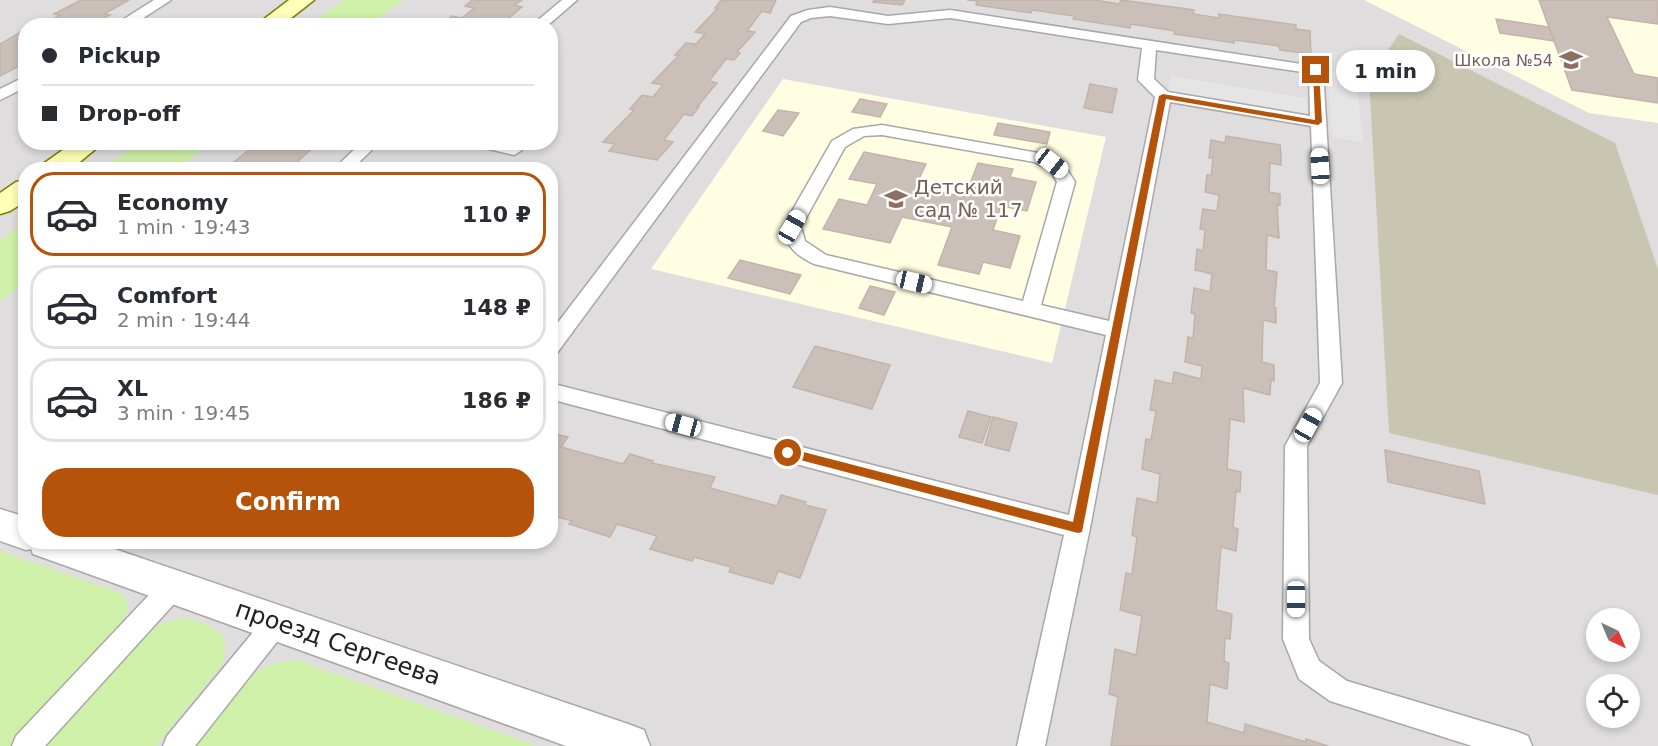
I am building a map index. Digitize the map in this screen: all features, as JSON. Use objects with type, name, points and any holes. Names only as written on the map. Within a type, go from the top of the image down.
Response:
[{"type":"main road","points":[[277,18],[303,0]]},
{"type":"main road","points":[[63,162],[81,150]]},
{"type":"main road","points":[[0,205],[18,193]]},
{"type":"street","points":[[0,525],[18,531]]},
{"type":"street","name":"проезд Сергеева","points":[[67,549],[278,621],[628,746]]},
{"type":"lane","points":[[134,18],[164,0]]},
{"type":"lane","points":[[548,18],[570,0]]},
{"type":"lane","points":[[558,337],[796,20],[811,12],[827,11],[891,20],[950,14],[1316,70],[1331,383],[1296,446],[1296,639],[1309,670],[1341,692],[1518,746]]},
{"type":"lane","points":[[1149,45],[1146,80],[1163,96],[1318,122]]},
{"type":"lane","points":[[0,95],[18,85]]},
{"type":"lane","points":[[1031,746],[1078,528],[1163,96]]},
{"type":"lane","points":[[1030,310],[1066,182],[1064,172],[1052,163],[1038,158],[882,130],[862,130],[849,135],[838,144],[792,227],[793,241],[803,252],[822,260],[1030,310],[1117,330]]},
{"type":"lane","points":[[350,162],[363,150]]},
{"type":"lane","points":[[558,393],[1078,528]]},
{"type":"lane","points":[[26,746],[174,586]]},
{"type":"lane","points":[[177,746],[278,621]]},
{"type":"shaded area","points":[[0,0],[1658,0],[1658,746],[0,746]]},
{"type":"shaded area","name":"Школа №54","points":[[1364,0],[1658,0],[1658,123],[1589,113]]},
{"type":"shaded area","points":[[1399,34],[1615,143],[1658,269],[1658,495],[1389,433],[1369,78]]},
{"type":"shaded area","points":[[1327,70],[1356,75],[1363,142],[1332,137]]},
{"type":"shaded area","points":[[1171,76],[1307,98],[1308,113],[1168,91]]},
{"type":"shaded area","name":"Детский сад № 117","points":[[783,79],[1106,137],[1052,363],[651,269]]},
{"type":"green space","points":[[344,0],[403,0],[379,18],[317,18]]},
{"type":"green space","points":[[128,150],[202,150],[186,162],[111,162]]},
{"type":"green space","points":[[18,228],[18,287],[0,301],[0,240]]},
{"type":"green space","points":[[0,551],[121,593],[128,607],[123,623],[9,746],[0,746]]},
{"type":"green space","points":[[189,618],[208,625],[220,633],[224,638],[225,654],[222,665],[156,746],[44,746],[143,635],[164,623]]},
{"type":"green space","points":[[297,660],[537,746],[195,746],[236,692],[255,674],[272,664]]},
{"type":"building","points":[[81,0],[129,0],[104,14],[110,15],[105,18],[55,18],[60,15],[54,14]]},
{"type":"building","points":[[472,0],[522,0],[515,5],[522,7],[509,18],[462,18],[474,8],[465,6]]},
{"type":"building","points":[[721,0],[776,0],[770,13],[762,11],[747,31],[755,32],[737,52],[740,53],[734,60],[726,59],[709,81],[717,83],[692,116],[684,114],[664,140],[673,142],[657,160],[609,151],[615,144],[603,142],[634,110],[630,109],[642,95],[653,97],[663,85],[652,83],[679,55],[675,55],[686,43],[696,44],[705,34],[695,32],[718,8],[715,8]]},
{"type":"building","points":[[874,0],[905,0],[902,5],[873,2]]},
{"type":"building","points":[[967,0],[1095,0],[1119,4],[1121,0],[1194,10],[1193,14],[1219,18],[1219,14],[1296,25],[1296,29],[1310,31],[1311,54],[1280,50],[1279,46],[1234,40],[1234,43],[1174,34],[1175,31],[1131,24],[1130,28],[1073,19],[1074,16],[1032,10],[1031,13],[976,5],[977,1]]},
{"type":"building","points":[[1539,0],[1658,0],[1658,24],[1607,17],[1634,74],[1658,78],[1658,103],[1572,90]]},
{"type":"building","points":[[1496,19],[1548,27],[1554,41],[1500,33]]},
{"type":"building","points":[[18,34],[18,67],[0,76],[0,44]]},
{"type":"building","points":[[1090,84],[1117,89],[1112,113],[1084,108]]},
{"type":"building","points":[[860,99],[887,104],[880,117],[852,112]]},
{"type":"building","points":[[778,110],[799,113],[783,136],[763,131]]},
{"type":"building","points":[[998,123],[1050,132],[1047,144],[994,135]]},
{"type":"building","points":[[1226,136],[1280,145],[1281,165],[1270,163],[1269,192],[1280,194],[1280,205],[1277,204],[1279,238],[1267,235],[1266,270],[1277,272],[1274,308],[1276,308],[1276,323],[1263,320],[1262,362],[1274,365],[1274,381],[1271,379],[1270,395],[1243,388],[1244,422],[1230,419],[1227,469],[1241,472],[1240,492],[1236,491],[1233,527],[1238,529],[1236,551],[1221,547],[1216,610],[1232,614],[1230,639],[1225,638],[1224,661],[1229,663],[1227,689],[1210,684],[1207,722],[1244,733],[1245,724],[1328,746],[1111,746],[1118,697],[1109,694],[1115,649],[1136,655],[1142,616],[1120,610],[1126,573],[1132,574],[1137,537],[1132,535],[1137,498],[1157,503],[1160,474],[1142,469],[1146,439],[1151,440],[1156,411],[1150,410],[1155,380],[1172,384],[1174,372],[1201,379],[1202,366],[1185,362],[1188,337],[1193,338],[1195,314],[1191,313],[1194,288],[1210,292],[1212,274],[1195,270],[1197,249],[1203,251],[1205,230],[1200,229],[1203,209],[1217,211],[1219,195],[1205,192],[1207,175],[1211,176],[1213,158],[1209,158],[1211,140],[1225,143]]},
{"type":"building","points":[[249,150],[310,150],[297,162],[234,162]]},
{"type":"building","points":[[864,152],[926,164],[915,187],[965,197],[978,163],[1013,169],[1010,177],[1036,182],[1027,211],[1001,206],[993,230],[1020,236],[1010,268],[983,262],[979,274],[938,265],[952,227],[902,217],[890,243],[823,229],[839,199],[867,205],[877,184],[849,179]]},
{"type":"building","points":[[740,260],[801,275],[790,294],[728,278]]},
{"type":"building","points":[[870,286],[895,292],[884,315],[859,308]]},
{"type":"building","points":[[815,346],[890,365],[872,409],[793,387]]},
{"type":"building","points":[[968,411],[991,417],[982,443],[959,437]]},
{"type":"building","points":[[993,417],[1017,423],[1009,451],[985,445]]},
{"type":"building","points":[[558,435],[568,437],[561,447],[623,464],[630,454],[653,461],[652,463],[715,477],[710,488],[777,506],[781,495],[806,502],[805,505],[826,510],[800,578],[778,571],[773,584],[729,572],[731,567],[694,557],[692,561],[650,549],[657,536],[617,524],[610,537],[569,524],[572,521],[558,517]]},
{"type":"building","points":[[1385,450],[1479,471],[1485,504],[1388,482]]},
{"type":"place","name":"Школа №54","points":[[1571,60]]},
{"type":"place","name":"Детский сад № 117","points":[[896,199]]},
{"type":"route","points":[[788,453],[1078,528],[1163,96],[1318,122],[1316,70]]}]
